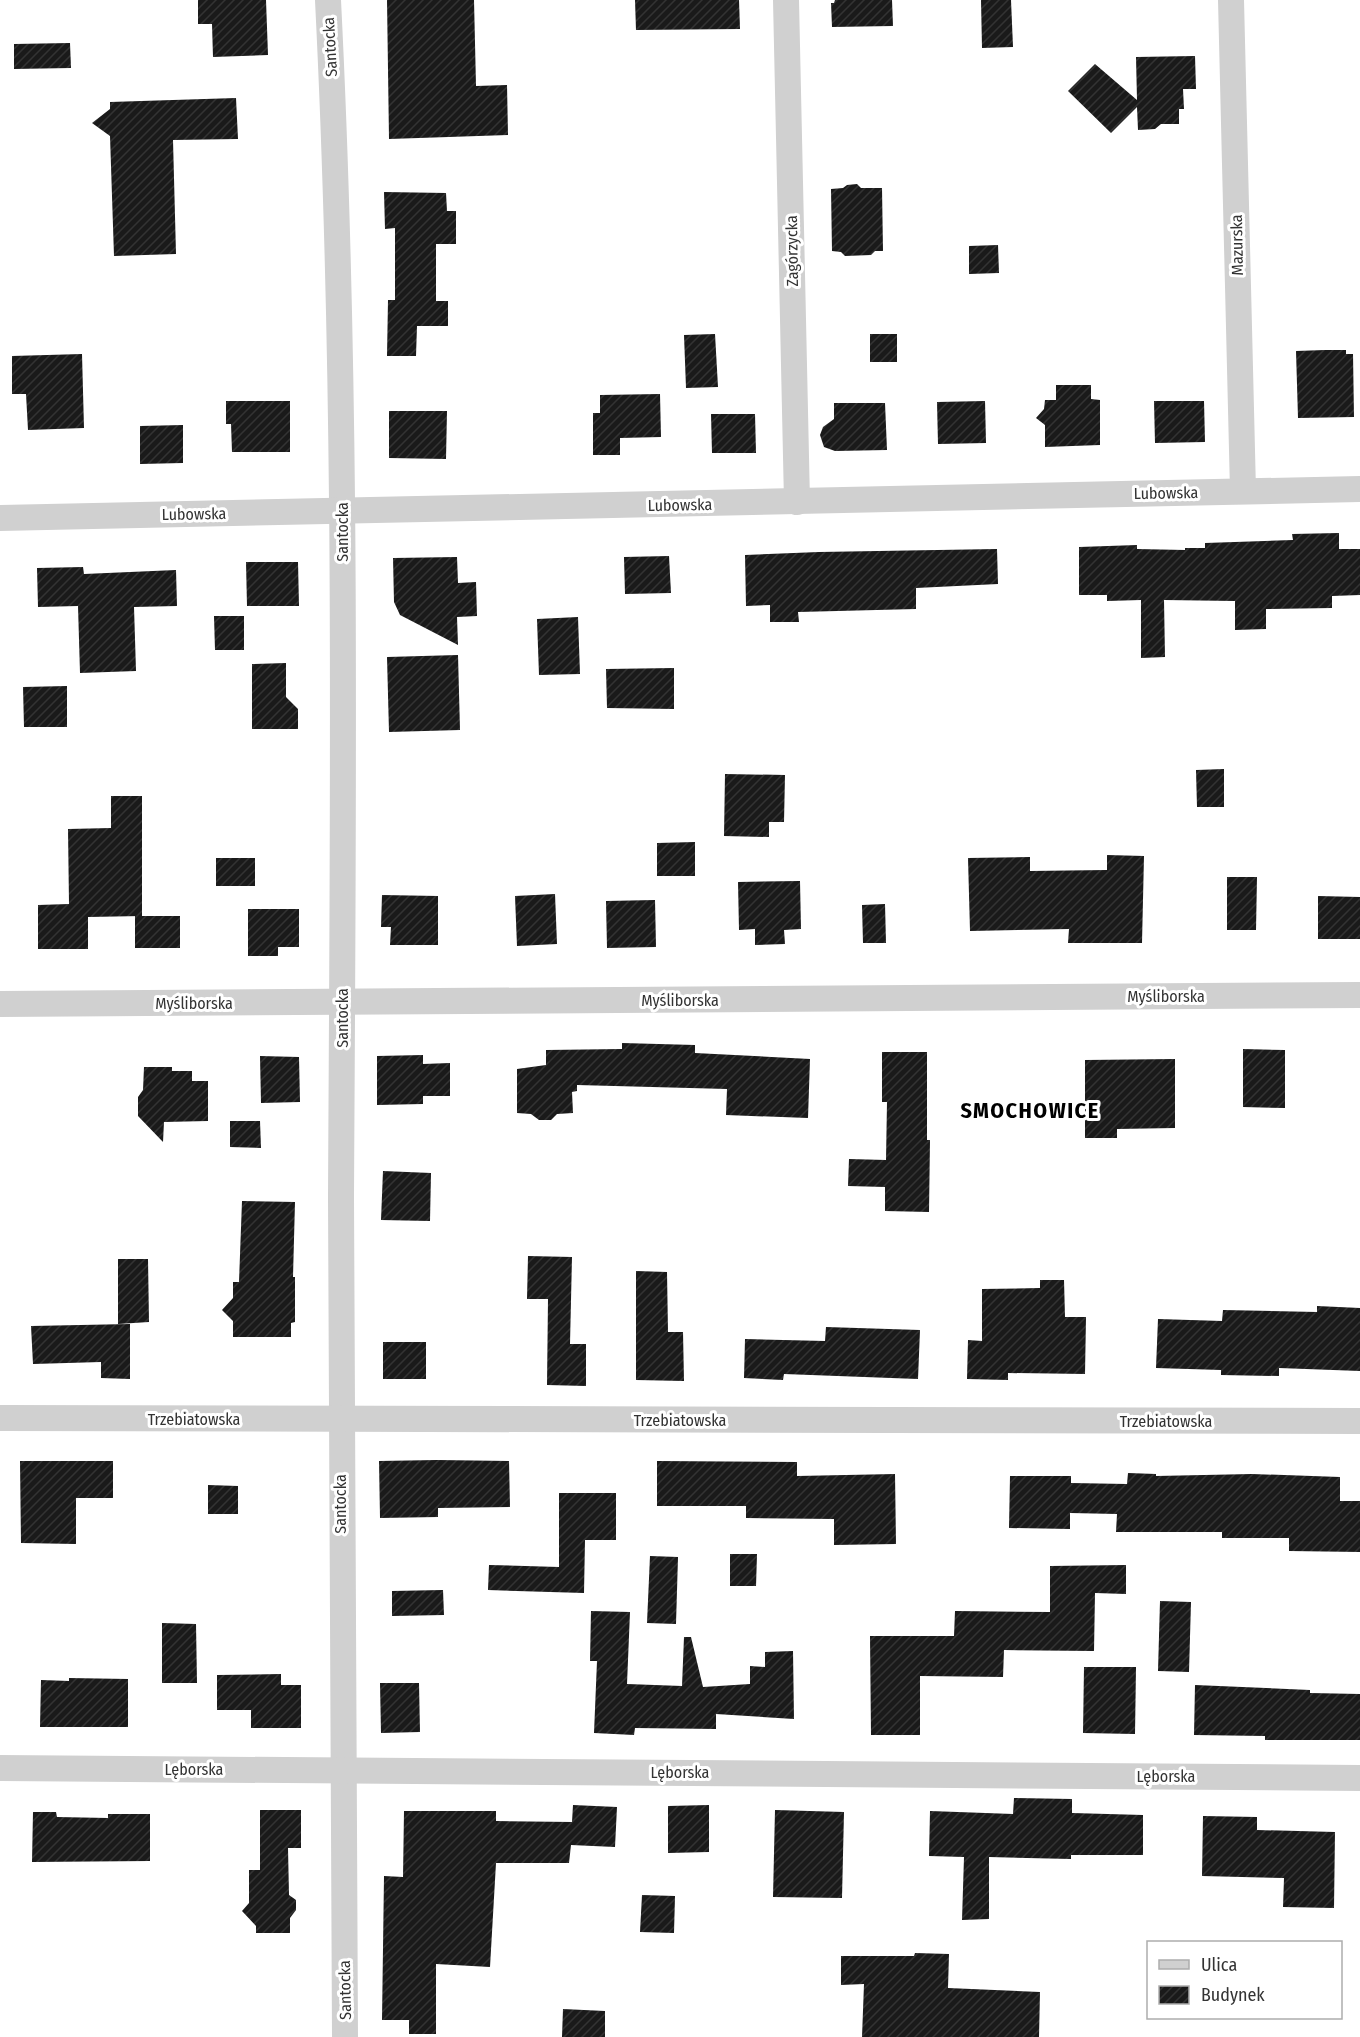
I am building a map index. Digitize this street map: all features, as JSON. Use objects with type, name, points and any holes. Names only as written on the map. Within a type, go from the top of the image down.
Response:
[{"type":"street","name":"Santocka","points":[[328,0],[337,180],[342,511],[340,1419],[345,2037]]},
{"type":"street","name":"Zagórzycka","points":[[786,0],[797,502]]},
{"type":"street","name":"Mazurska","points":[[1231,0],[1243,491]]},
{"type":"street","name":"Lubowska","points":[[0,518],[1360,489]]},
{"type":"street","name":"Myśliborska","points":[[0,1004],[1360,995]]},
{"type":"street","name":"Trzebiatowska","points":[[0,1418],[1360,1421]]},
{"type":"street","name":"Lęborska","points":[[0,1768],[1360,1778]]},
{"type":"building","points":[[198,0],[266,0],[268,55],[213,57],[212,24],[198,24]]},
{"type":"building","points":[[387,0],[474,0],[476,86],[507,85],[508,135],[389,139]]},
{"type":"building","points":[[635,0],[739,0],[740,29],[636,30]]},
{"type":"building","points":[[835,0],[892,0],[893,26],[832,27],[831,3]]},
{"type":"building","points":[[981,0],[1011,0],[1013,47],[982,48]]},
{"type":"building","points":[[70,43],[71,68],[14,69],[14,44]]},
{"type":"building","points":[[1195,56],[1196,89],[1183,89],[1184,109],[1179,109],[1179,124],[1161,124],[1155,129],[1138,130],[1137,107],[1111,133],[1068,91],[1095,64],[1137,100],[1136,57]]},
{"type":"building","points":[[236,98],[238,139],[173,140],[176,254],[114,256],[110,136],[92,123],[110,109],[110,102]]},
{"type":"building","points":[[857,184],[861,188],[882,188],[883,251],[875,251],[871,255],[845,256],[841,252],[832,251],[831,189]]},
{"type":"building","points":[[384,192],[446,193],[447,211],[456,211],[456,244],[436,244],[436,301],[448,301],[448,326],[417,326],[416,356],[387,356],[388,300],[395,300],[395,228],[385,229]]},
{"type":"building","points":[[998,245],[999,273],[969,274],[969,246]]},
{"type":"building","points":[[715,334],[718,387],[686,388],[684,335]]},
{"type":"building","points":[[870,334],[897,334],[897,362],[870,362]]},
{"type":"building","points":[[1346,350],[1346,354],[1353,354],[1354,417],[1298,418],[1296,351]]},
{"type":"building","points":[[82,354],[84,428],[28,430],[26,394],[12,394],[12,356]]},
{"type":"building","points":[[1056,385],[1091,385],[1091,399],[1100,400],[1100,445],[1045,447],[1045,425],[1036,418],[1044,409],[1045,400],[1056,400]]},
{"type":"building","points":[[660,394],[661,437],[620,438],[620,455],[593,455],[593,413],[600,413],[600,395]]},
{"type":"building","points":[[226,401],[290,401],[290,452],[232,452],[231,424],[226,424]]},
{"type":"building","points":[[985,401],[986,443],[938,444],[937,402]]},
{"type":"building","points":[[1154,401],[1204,401],[1205,442],[1155,443]]},
{"type":"building","points":[[834,403],[885,403],[887,450],[835,451],[824,447],[820,435],[823,427],[834,419]]},
{"type":"building","points":[[389,411],[447,411],[446,459],[389,458]]},
{"type":"building","points":[[711,414],[755,414],[756,453],[712,453]]},
{"type":"building","points":[[183,425],[183,463],[140,464],[140,426]]},
{"type":"building","points":[[1339,533],[1339,549],[1360,549],[1360,595],[1332,596],[1332,608],[1266,609],[1266,629],[1235,630],[1235,601],[1164,600],[1165,657],[1141,658],[1141,600],[1107,601],[1107,595],[1079,595],[1079,547],[1137,545],[1137,549],[1185,550],[1185,548],[1205,548],[1205,543],[1293,540],[1292,534]]},
{"type":"building","points":[[997,549],[998,584],[916,588],[916,609],[798,612],[799,622],[770,622],[770,605],[746,606],[745,555]]},
{"type":"building","points":[[669,556],[671,593],[625,594],[624,557]]},
{"type":"building","points":[[457,557],[458,583],[476,582],[477,616],[457,617],[458,645],[400,615],[394,602],[393,558]]},
{"type":"building","points":[[246,562],[298,562],[299,606],[247,606]]},
{"type":"building","points":[[83,567],[84,574],[176,570],[177,606],[134,607],[136,671],[80,673],[78,606],[38,607],[37,568]]},
{"type":"building","points":[[214,616],[244,616],[244,650],[215,650]]},
{"type":"building","points":[[578,617],[580,674],[539,675],[537,619]]},
{"type":"building","points":[[458,655],[460,730],[389,732],[387,657]]},
{"type":"building","points":[[286,663],[286,697],[298,709],[298,729],[252,729],[252,664]]},
{"type":"building","points":[[674,668],[674,709],[607,708],[606,669]]},
{"type":"building","points":[[67,686],[67,727],[24,727],[23,687]]},
{"type":"building","points":[[1224,769],[1224,807],[1197,807],[1196,770]]},
{"type":"building","points":[[725,774],[785,775],[784,822],[769,822],[769,837],[724,836]]},
{"type":"building","points":[[111,796],[142,796],[142,916],[88,917],[88,949],[38,949],[38,905],[69,904],[68,829],[111,828]]},
{"type":"building","points":[[695,842],[695,876],[657,876],[657,843]]},
{"type":"building","points":[[1107,855],[1144,856],[1142,943],[1068,943],[1069,929],[970,931],[968,858],[1030,857],[1030,871],[1107,870]]},
{"type":"building","points":[[216,858],[255,858],[255,886],[216,886]]},
{"type":"building","points":[[1227,877],[1257,877],[1256,930],[1227,930]]},
{"type":"building","points":[[800,881],[801,929],[784,930],[785,944],[755,945],[755,929],[739,930],[738,882]]},
{"type":"building","points":[[555,894],[557,944],[517,946],[515,896]]},
{"type":"building","points":[[382,895],[438,896],[438,945],[390,945],[391,927],[381,927]]},
{"type":"building","points":[[1318,896],[1360,897],[1360,939],[1318,939]]},
{"type":"building","points":[[655,900],[656,947],[607,948],[606,901]]},
{"type":"building","points":[[885,904],[886,943],[863,943],[862,905]]},
{"type":"building","points":[[248,909],[299,909],[299,947],[278,947],[278,956],[248,956]]},
{"type":"building","points":[[135,916],[180,916],[180,948],[135,948]]},
{"type":"building","points":[[622,1043],[695,1045],[695,1053],[810,1059],[808,1118],[726,1115],[727,1089],[577,1085],[577,1091],[572,1092],[573,1113],[557,1114],[551,1120],[539,1120],[531,1114],[517,1113],[517,1069],[546,1065],[546,1050],[622,1049]]},
{"type":"building","points":[[1243,1049],[1285,1050],[1285,1108],[1243,1107]]},
{"type":"building","points":[[882,1052],[927,1052],[927,1140],[930,1140],[929,1212],[885,1211],[885,1187],[848,1186],[849,1159],[886,1160],[887,1102],[882,1102]]},
{"type":"building","points":[[423,1055],[423,1064],[450,1063],[450,1096],[423,1096],[423,1104],[377,1105],[377,1056]]},
{"type":"building","points":[[260,1056],[299,1057],[300,1102],[261,1103]]},
{"type":"building","points":[[1175,1059],[1175,1128],[1117,1129],[1117,1138],[1085,1138],[1085,1060]]},
{"type":"building","points":[[144,1067],[172,1067],[172,1071],[192,1071],[192,1081],[208,1081],[208,1121],[164,1122],[163,1142],[138,1116],[138,1097],[143,1090]]},
{"type":"building","points":[[230,1121],[260,1121],[261,1148],[230,1147]]},
{"type":"building","points":[[383,1171],[431,1173],[430,1221],[381,1220]]},
{"type":"building","points":[[242,1201],[295,1202],[293,1277],[295,1277],[295,1322],[291,1323],[291,1337],[233,1337],[233,1321],[222,1310],[233,1298],[233,1282],[239,1282]]},
{"type":"building","points":[[528,1256],[572,1257],[570,1344],[586,1344],[586,1386],[547,1385],[548,1299],[527,1299]]},
{"type":"building","points":[[118,1259],[148,1259],[149,1322],[118,1324]]},
{"type":"building","points":[[636,1271],[667,1272],[668,1332],[683,1332],[684,1381],[636,1380]]},
{"type":"building","points":[[1040,1280],[1064,1280],[1065,1317],[1086,1317],[1085,1374],[1008,1373],[1008,1380],[967,1379],[968,1340],[982,1341],[982,1289],[1040,1288]]},
{"type":"building","points":[[1317,1306],[1360,1308],[1360,1371],[1279,1368],[1279,1376],[1221,1375],[1221,1370],[1156,1368],[1158,1319],[1222,1321],[1223,1310],[1317,1312]]},
{"type":"building","points":[[130,1324],[130,1379],[101,1378],[101,1362],[33,1364],[31,1326]]},
{"type":"building","points":[[826,1327],[920,1330],[918,1379],[784,1374],[783,1380],[744,1378],[745,1339],[825,1341]]},
{"type":"building","points":[[383,1342],[426,1342],[426,1379],[383,1379]]},
{"type":"building","points":[[20,1461],[113,1461],[113,1498],[76,1498],[76,1544],[21,1543]]},
{"type":"building","points":[[379,1461],[509,1461],[510,1507],[438,1508],[438,1517],[380,1518]]},
{"type":"building","points":[[657,1461],[797,1462],[797,1476],[895,1474],[896,1544],[834,1545],[834,1519],[746,1518],[746,1506],[657,1506]]},
{"type":"building","points":[[1128,1473],[1156,1474],[1156,1476],[1252,1474],[1340,1477],[1340,1501],[1360,1501],[1360,1552],[1289,1551],[1289,1538],[1222,1538],[1222,1532],[1116,1532],[1117,1514],[1070,1513],[1070,1529],[1009,1528],[1010,1476],[1071,1476],[1071,1483],[1127,1484]]},
{"type":"building","points":[[208,1485],[238,1486],[238,1514],[208,1514]]},
{"type":"building","points":[[559,1493],[616,1493],[616,1540],[585,1540],[584,1593],[488,1590],[489,1565],[559,1567]]},
{"type":"building","points":[[730,1554],[757,1554],[756,1586],[730,1586]]},
{"type":"building","points":[[650,1556],[678,1557],[676,1624],[647,1623]]},
{"type":"building","points":[[1126,1565],[1126,1594],[1095,1593],[1094,1651],[1004,1650],[1003,1677],[920,1676],[920,1735],[871,1735],[870,1636],[954,1636],[955,1611],[1050,1612],[1050,1566]]},
{"type":"building","points":[[443,1590],[444,1615],[392,1616],[392,1591]]},
{"type":"building","points":[[1160,1601],[1191,1602],[1189,1672],[1158,1671]]},
{"type":"building","points":[[591,1611],[630,1612],[627,1684],[682,1686],[684,1637],[691,1637],[703,1687],[750,1684],[750,1666],[765,1667],[765,1652],[793,1651],[794,1719],[716,1714],[716,1729],[635,1728],[634,1735],[594,1733],[597,1661],[590,1661]]},
{"type":"building","points":[[162,1623],[196,1624],[197,1683],[162,1683]]},
{"type":"building","points":[[1084,1667],[1136,1667],[1135,1734],[1083,1733]]},
{"type":"building","points":[[281,1674],[281,1685],[301,1685],[301,1728],[251,1728],[251,1710],[217,1710],[217,1675]]},
{"type":"building","points":[[69,1678],[128,1679],[128,1727],[40,1727],[41,1680],[69,1681]]},
{"type":"building","points":[[380,1683],[419,1683],[420,1732],[381,1733]]},
{"type":"building","points":[[1195,1685],[1360,1694],[1360,1740],[1265,1740],[1265,1736],[1194,1735]]},
{"type":"building","points":[[1014,1798],[1072,1799],[1072,1813],[1143,1815],[1143,1855],[1071,1855],[1071,1859],[989,1857],[989,1919],[962,1920],[964,1857],[929,1856],[930,1811],[1013,1814]]},
{"type":"building","points":[[573,1805],[617,1807],[615,1847],[571,1845],[569,1863],[496,1863],[490,1967],[436,1964],[436,2034],[409,2034],[409,2020],[382,2020],[384,1876],[403,1877],[404,1811],[496,1811],[496,1821],[572,1822]]},
{"type":"building","points":[[709,1805],[709,1852],[668,1853],[668,1806]]},
{"type":"building","points":[[260,1810],[301,1810],[301,1848],[288,1848],[289,1895],[296,1900],[296,1910],[290,1918],[290,1933],[256,1933],[256,1926],[242,1911],[249,1903],[249,1870],[260,1870]]},
{"type":"building","points":[[775,1810],[844,1812],[842,1898],[773,1897]]},
{"type":"building","points":[[33,1812],[56,1812],[57,1817],[108,1818],[108,1814],[150,1814],[150,1861],[32,1862]]},
{"type":"building","points":[[1203,1816],[1257,1817],[1257,1830],[1335,1832],[1334,1908],[1283,1907],[1284,1878],[1202,1876]]},
{"type":"building","points":[[642,1895],[675,1896],[674,1933],[640,1932]]},
{"type":"building","points":[[915,1953],[949,1954],[948,1988],[1040,1992],[1039,2037],[862,2037],[864,1984],[841,1985],[841,1956],[914,1956]]},
{"type":"building","points":[[563,2009],[605,2011],[605,2037],[562,2037]]},
{"type":"district","name":"SMOCHOWICE","points":[[1030,1110]]}]
